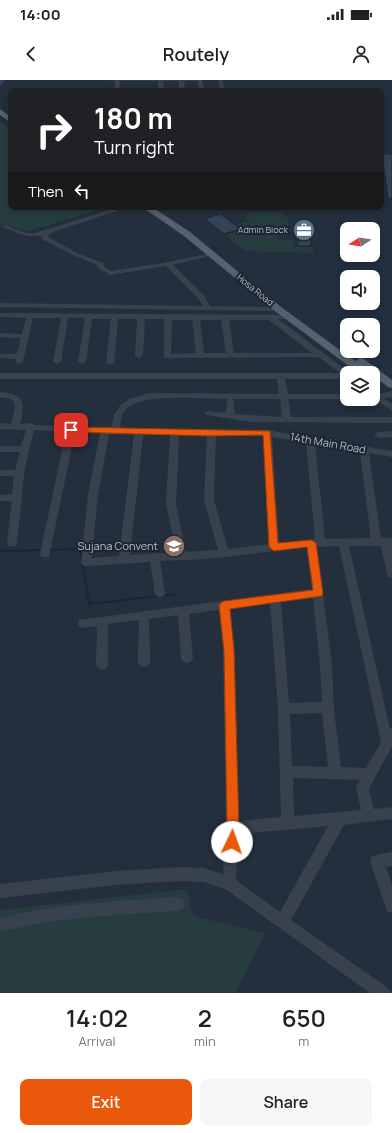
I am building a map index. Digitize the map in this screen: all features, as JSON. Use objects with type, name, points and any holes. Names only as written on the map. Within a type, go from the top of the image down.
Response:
[{"type":"main road","name":"Hosa Road","points":[[151,210],[187,234],[278,309],[340,347]]},
{"type":"main road","name":"Hosa Road","points":[[159,210],[190,230],[285,305],[357,366]]},
{"type":"main road","name":"Hosa Road","points":[[356,358],[392,385]]},
{"type":"main road","points":[[380,385],[392,394]]},
{"type":"street","points":[[0,84],[3,80]]},
{"type":"street","points":[[108,80],[128,80],[141,83],[147,80],[200,80]]},
{"type":"street","points":[[5,227],[29,236],[38,236],[116,210]]},
{"type":"street","points":[[47,232],[44,238],[75,254],[100,264],[100,266],[110,272],[168,264],[211,254]]},
{"type":"street","points":[[168,264],[201,298],[208,308]]},
{"type":"street","points":[[0,305],[260,310],[278,309]]},
{"type":"street","points":[[260,310],[340,369]]},
{"type":"street","points":[[0,315],[168,316],[225,318],[271,318],[289,316]]},
{"type":"street","points":[[0,356],[19,360],[30,315]]},
{"type":"street","points":[[57,362],[65,315]]},
{"type":"street","points":[[82,362],[89,316]]},
{"type":"street","points":[[110,363],[115,316]]},
{"type":"street","points":[[139,356],[141,316]]},
{"type":"street","points":[[168,316],[168,356],[322,355]]},
{"type":"street","points":[[196,317],[200,356]]},
{"type":"street","points":[[225,318],[230,356]]},
{"type":"street","points":[[0,335],[24,336]]},
{"type":"street","points":[[0,376],[98,375],[281,377],[340,375]]},
{"type":"street","points":[[281,377],[287,420]]},
{"type":"street","points":[[380,395],[392,394]]},
{"type":"street","points":[[0,395],[7,395],[15,398],[19,402],[21,407],[15,426]]},
{"type":"street","points":[[340,397],[284,398],[148,396],[132,401],[120,408],[110,431],[93,495],[86,562],[224,554],[315,543],[385,542]]},
{"type":"street","points":[[380,400],[392,408]]},
{"type":"street","points":[[230,401],[231,416]]},
{"type":"street","points":[[209,413],[252,419],[392,420]]},
{"type":"street","name":"14th Main Road","points":[[0,426],[31,426],[71,430],[139,432],[267,433],[392,454]]},
{"type":"street","points":[[12,543],[16,497],[31,426]]},
{"type":"street","points":[[45,554],[71,430]]},
{"type":"street","points":[[124,560],[139,432]]},
{"type":"street","points":[[175,432],[171,504],[182,556]]},
{"type":"street","points":[[212,433],[209,500],[224,554]]},
{"type":"street","points":[[267,433],[274,547]]},
{"type":"street","points":[[378,435],[392,434]]},
{"type":"street","points":[[310,440],[318,593],[335,774]]},
{"type":"street","points":[[0,449],[25,449]]},
{"type":"street","points":[[364,449],[392,574]]},
{"type":"street","points":[[0,473],[20,473]]},
{"type":"street","points":[[0,498],[16,497]]},
{"type":"street","points":[[343,543],[389,738],[362,788],[369,816]]},
{"type":"street","points":[[154,558],[160,593]]},
{"type":"street","points":[[84,623],[318,593]]},
{"type":"street","points":[[275,599],[284,709],[288,822]]},
{"type":"street","points":[[224,605],[229,651],[233,828],[229,883]]},
{"type":"street","points":[[183,611],[187,658]]},
{"type":"street","points":[[144,616],[144,662]]},
{"type":"street","points":[[102,665],[103,621]]},
{"type":"street","points":[[284,709],[328,707]]},
{"type":"street","points":[[286,772],[370,774]]},
{"type":"street","points":[[233,828],[288,822],[339,820],[392,813]]},
{"type":"street","points":[[282,922],[339,820]]},
{"type":"street","points":[[392,859],[378,861],[392,906]]},
{"type":"street","points":[[0,891],[116,878],[204,874],[229,883],[383,993]]},
{"type":"street","points":[[0,925],[25,918],[68,912],[178,904]]},
{"type":"green space","points":[[0,122],[8,127],[8,210],[98,210],[29,231],[0,224]]},
{"type":"green space","points":[[247,213],[280,213],[288,218],[289,235],[278,235],[278,240],[293,240],[294,247],[313,247],[314,253],[245,251],[226,235],[242,230],[236,225],[245,221],[249,224],[253,238],[258,240],[261,244],[259,240],[254,238],[250,223],[246,220]]},
{"type":"green space","points":[[187,889],[193,916],[265,933],[235,993],[0,993],[0,910]]},
{"type":"building","points":[[384,154],[392,154],[392,198],[388,199],[384,169]]},
{"type":"building","points":[[220,214],[240,229],[224,234],[205,219]]},
{"type":"building","name":"Admin Block","points":[[298,220],[310,221],[311,246],[298,246]]},
{"type":"waterway","points":[[49,550],[80,549],[89,604],[176,594]]},
{"type":"waterway","points":[[0,551],[44,550]]},
{"type":"place","name":"Admin Block","points":[[304,230]]},
{"type":"place","name":"Sujana Convent","points":[[174,546]]},
{"type":"route","points":[[71,430],[267,433],[274,547],[311,543],[318,593],[224,605],[229,651],[233,828],[232,842]]}]
